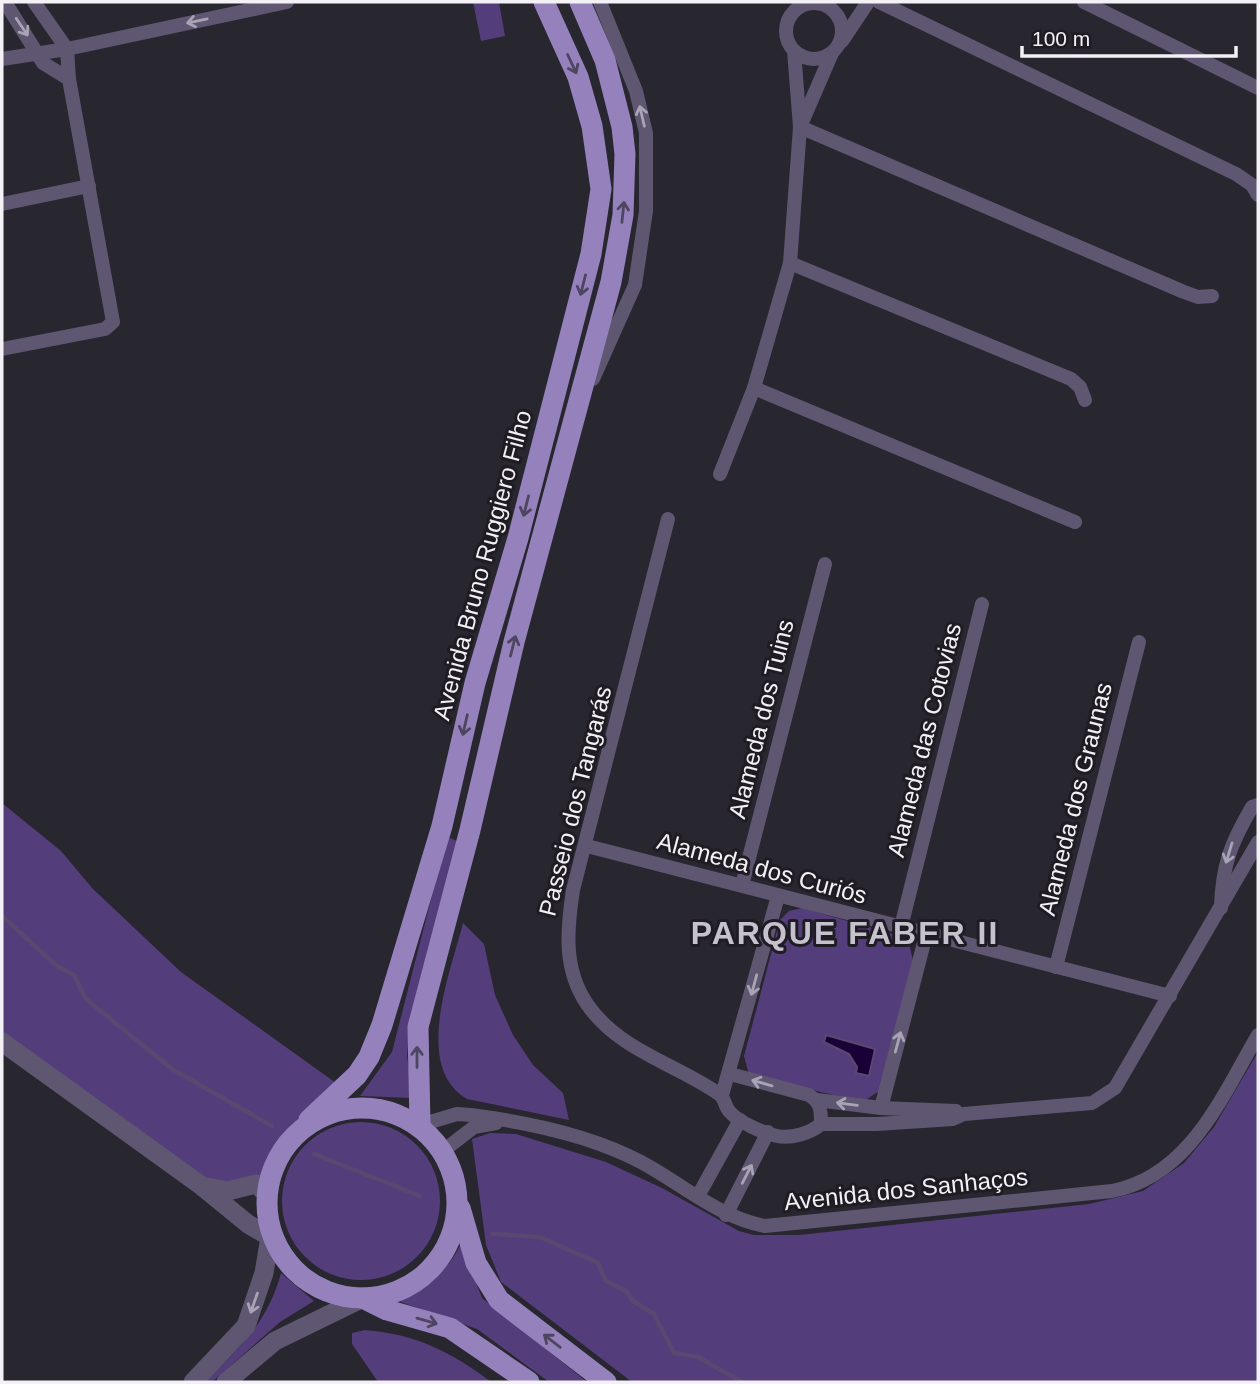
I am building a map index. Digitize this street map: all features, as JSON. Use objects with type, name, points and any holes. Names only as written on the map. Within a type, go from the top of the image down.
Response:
[{"type":"main road","name":"Avenida Bruno Ruggiero Filho","points":[[309,1120],[357,1074],[376,1041],[442,826],[475,683],[518,538],[599,214],[600,169],[592,126],[578,77],[544,2]]},
{"type":"main road","name":"Avenida Bruno Ruggiero Filho","points":[[420,1125],[418,1027],[470,831],[514,642],[611,282],[626,183],[624,140],[614,89],[588,5]]},
{"type":"main road","points":[[553,24],[588,5]]},
{"type":"main road","points":[[442,826],[470,831]]},
{"type":"main road","points":[[458,1202],[453,1234],[431,1269],[411,1285],[396,1292],[363,1298],[337,1295],[311,1283],[289,1265],[270,1237],[267,1194],[273,1169],[282,1152],[309,1120],[362,1108],[385,1110],[420,1125],[443,1152],[454,1175],[458,1202],[476,1263],[499,1300],[606,1382]]},
{"type":"main road","points":[[363,1298],[387,1310],[450,1328],[529,1382]]},
{"type":"street","points":[[5,2],[43,63],[69,79]]},
{"type":"street","points":[[2,349],[105,329],[113,322],[69,79],[66,49],[34,2]]},
{"type":"street","points":[[2,59],[66,49],[287,2]]},
{"type":"street","points":[[720,474],[754,388],[790,263],[800,127],[794,51],[786,35],[788,18],[781,2]]},
{"type":"street","points":[[800,127],[836,47],[868,2]]},
{"type":"street","points":[[879,2],[1236,174],[1252,186],[1258,195]]},
{"type":"street","points":[[1084,2],[1110,7],[1258,88]]},
{"type":"street","points":[[788,18],[802,6],[820,3],[828,6],[840,20],[836,47]]},
{"type":"street","points":[[794,51],[816,59],[836,47]]},
{"type":"street","points":[[800,127],[1184,292],[1198,297],[1213,296]]},
{"type":"street","points":[[2,204],[89,186]]},
{"type":"street","points":[[790,263],[1071,379],[1080,387],[1085,400]]},
{"type":"street","points":[[754,388],[1074,522]]},
{"type":"street","name":"Passeio dos Tangarás","points":[[668,519],[587,846],[573,890],[567,932],[572,972],[587,1003],[629,1042],[722,1095],[731,1114],[740,1120]]},
{"type":"street","name":"Alameda dos Tuins","points":[[742,886],[825,565]]},
{"type":"street","name":"Alameda das Cotovias","points":[[901,928],[982,604]]},
{"type":"street","name":"Alameda dos Graunas","points":[[1056,967],[1139,642]]},
{"type":"street","points":[[1221,910],[1222,879],[1230,846],[1252,807],[1258,805]]},
{"type":"street","points":[[730,1074],[809,1095],[817,1100],[881,1108],[964,1114],[1092,1103],[1115,1088],[1221,910],[1258,842]]},
{"type":"street","name":"Alameda dos Curiós","points":[[587,846],[1170,996]]},
{"type":"street","points":[[722,1095],[778,896]]},
{"type":"street","points":[[881,1108],[926,935]]},
{"type":"street","name":"Avenida dos Sanhaços","points":[[420,1125],[457,1114],[505,1122],[607,1148],[639,1161],[726,1215],[752,1223],[784,1226],[1125,1188],[1153,1176],[1187,1148],[1204,1127],[1258,1035]]},
{"type":"street","points":[[2,1042],[199,1184],[248,1224],[270,1237],[264,1273],[246,1326],[193,1382]]},
{"type":"street","points":[[817,1100],[821,1124]]},
{"type":"street","points":[[698,1196],[740,1120],[777,1136],[801,1135],[821,1124],[953,1119],[964,1114]]},
{"type":"street","name":"Avenida dos Sanhaços","points":[[443,1152],[474,1127],[505,1122]]},
{"type":"street","points":[[726,1215],[768,1132]]},
{"type":"street","points":[[199,1184],[228,1191],[256,1184],[267,1194]]},
{"type":"street","points":[[226,1382],[275,1341],[363,1298]]},
{"type":"shaded area","points":[[473,2],[499,2],[505,36],[481,41]]},
{"type":"shaded area","points":[[2,803],[61,851],[93,889],[181,972],[343,1088],[296,1135],[279,1161],[267,1194],[218,1190],[2,1042]]},
{"type":"shaded area","points":[[450,838],[457,841],[409,1031],[407,1056],[413,1098],[360,1096],[392,1052],[446,841]]},
{"type":"shaded area","points":[[802,908],[900,936],[909,944],[913,960],[879,1091],[863,1102],[749,1075],[744,1056],[780,920],[789,911]]},
{"type":"shaded area","points":[[463,923],[484,944],[495,995],[513,1035],[533,1065],[563,1093],[569,1120],[467,1099],[451,1084],[441,1065],[438,1042],[444,991]]},
{"type":"shaded area","points":[[826,1035],[875,1049],[869,1076],[856,1073],[857,1067],[849,1054],[824,1042]]},
{"type":"shaded area","points":[[1258,1052],[1258,1382],[632,1382],[501,1282],[486,1245],[472,1139],[490,1133],[516,1134],[606,1162],[662,1188],[739,1231],[754,1235],[799,1235],[1089,1204],[1143,1191],[1184,1163],[1214,1127]]},
{"type":"shaded area","points":[[361,1122],[391,1128],[417,1145],[434,1171],[440,1201],[434,1231],[417,1257],[391,1274],[361,1280],[331,1274],[305,1257],[288,1231],[282,1201],[288,1171],[305,1145],[331,1128]]},
{"type":"shaded area","points":[[461,1243],[482,1298],[587,1382],[549,1382],[477,1329],[401,1302],[400,1299],[428,1283],[444,1269]]},
{"type":"shaded area","points":[[281,1273],[314,1301],[280,1322],[212,1382],[204,1382],[251,1334],[268,1306]]},
{"type":"shaded area","points":[[365,1330],[417,1340],[432,1346],[491,1382],[378,1382],[352,1344],[352,1333]]},
{"type":"waterway","points":[[2,916],[57,966],[74,975],[86,999],[172,1069],[272,1126]]},
{"type":"waterway","points":[[314,1154],[420,1196]]},
{"type":"waterway","points":[[493,1234],[540,1237],[598,1263],[606,1281],[626,1291],[633,1301],[654,1314],[674,1353],[698,1357],[742,1382]]},
{"type":"district","name":"PARQUE FABER II","points":[[845,933]]}]
